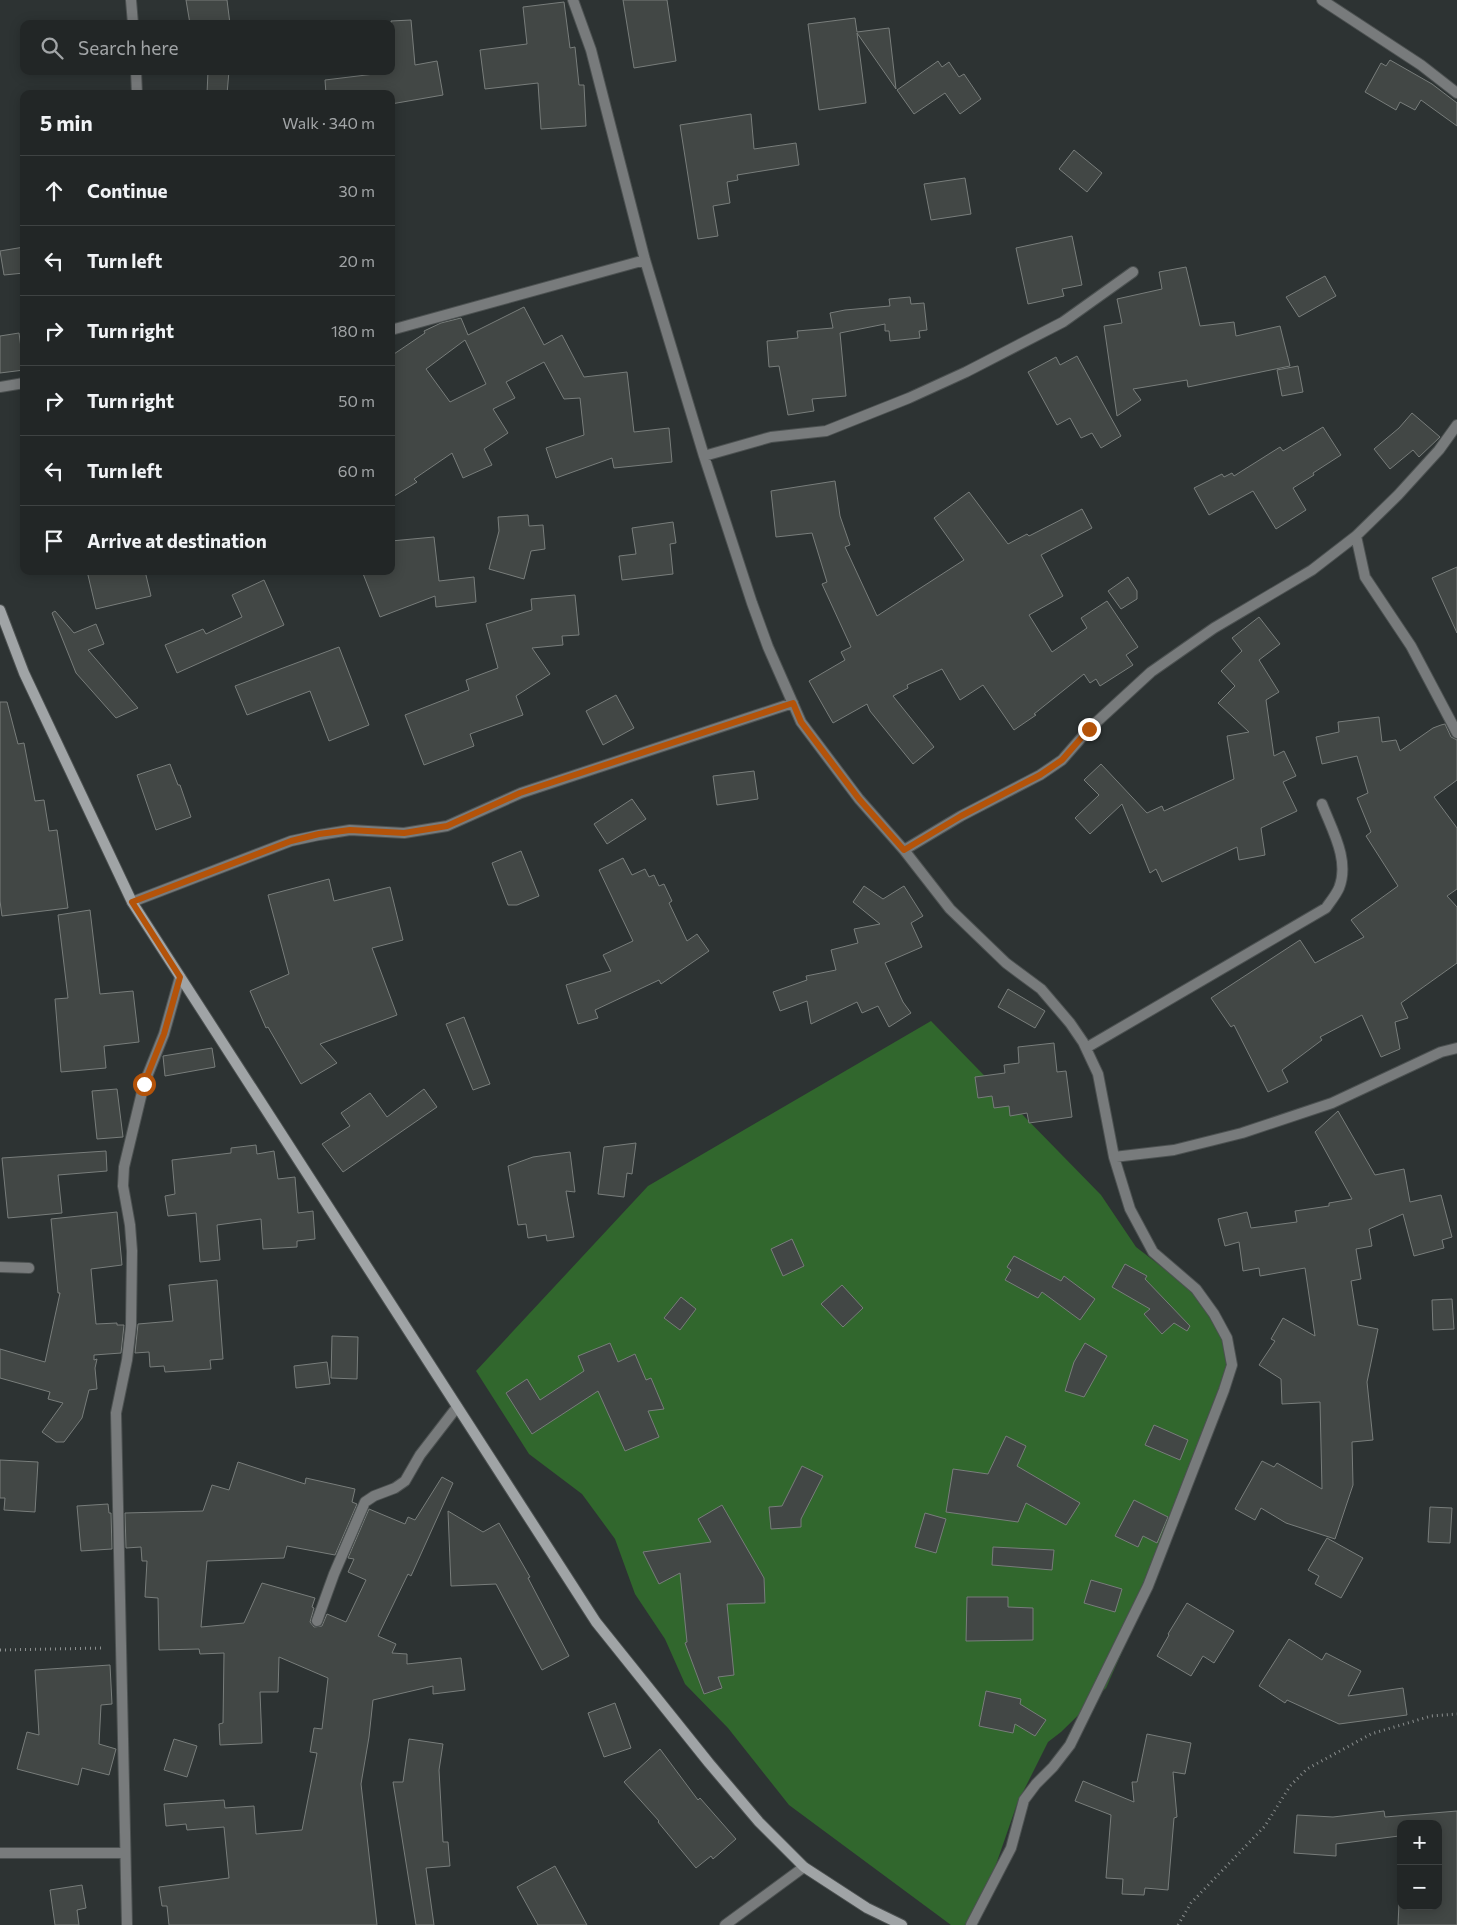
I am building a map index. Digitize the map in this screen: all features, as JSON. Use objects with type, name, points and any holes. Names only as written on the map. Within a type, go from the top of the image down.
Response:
[{"type":"main road","points":[[0,610],[24,673],[132,902],[596,1622],[759,1822],[804,1867],[867,1908],[902,1925]]},
{"type":"street","points":[[131,0],[133,20]]},
{"type":"street","points":[[573,0],[591,50],[645,260],[704,456],[752,603],[801,722],[859,799],[904,850],[956,915],[1006,963],[1041,988],[1070,1023],[1086,1048],[1098,1074],[1114,1157],[1130,1210],[1153,1252],[1196,1289],[1228,1338],[1232,1365],[1224,1390],[1148,1586],[1070,1745],[1024,1800],[1011,1848],[971,1925]]},
{"type":"street","points":[[1322,0],[1421,65],[1457,93]]},
{"type":"street","points":[[136,75],[137,90]]},
{"type":"street","points":[[395,329],[645,260]]},
{"type":"street","points":[[704,456],[772,437],[826,431],[909,398],[974,368],[1063,322],[1133,272]]},
{"type":"street","points":[[0,387],[20,384]]},
{"type":"street","points":[[904,850],[961,816],[1040,775],[1062,760],[1089,729],[1151,672],[1214,628],[1312,570],[1356,536],[1398,496],[1439,450],[1457,425]]},
{"type":"street","points":[[1356,536],[1365,577],[1411,646],[1457,733]]},
{"type":"street","points":[[132,902],[291,841],[319,834],[350,830],[404,833],[447,826],[520,793],[793,703]]},
{"type":"street","points":[[1086,1048],[1326,908],[1339,888],[1343,866],[1336,840],[1322,804]]},
{"type":"street","points":[[127,1925],[116,1413],[128,1360],[131,1326],[132,1251],[123,1186],[124,1167],[144,1084],[164,1034],[180,977]]},
{"type":"street","points":[[1114,1157],[1174,1150],[1242,1133],[1332,1103],[1442,1052],[1457,1048]]},
{"type":"street","points":[[0,1267],[29,1268]]},
{"type":"street","points":[[317,1621],[334,1574],[365,1502],[374,1496],[395,1488],[405,1481],[420,1456],[457,1407]]},
{"type":"street","points":[[0,1853],[124,1853]]},
{"type":"street","points":[[725,1925],[804,1867]]},
{"type":"path","points":[[0,1650],[122,1648]]},
{"type":"path","points":[[1178,1925],[1190,1904],[1265,1826],[1290,1786],[1307,1769],[1371,1734],[1431,1716],[1457,1714]]},
{"type":"green space","points":[[931,1021],[1101,1195],[1136,1247],[1193,1291],[1222,1321],[1231,1356],[1164,1557],[1106,1688],[1061,1732],[1048,1742],[1017,1804],[975,1925],[951,1925],[789,1805],[728,1728],[685,1684],[665,1639],[635,1594],[615,1539],[582,1494],[529,1454],[476,1371],[648,1186]]},
{"type":"building","points":[[186,0],[227,0],[230,20],[189,20]]},
{"type":"building","points":[[623,0],[667,0],[676,61],[634,68]]},
{"type":"building","points":[[564,2],[570,48],[575,47],[579,85],[584,85],[586,126],[541,129],[538,83],[485,89],[480,50],[527,44],[523,7]]},
{"type":"building","points":[[855,18],[857,32],[889,28],[896,89],[857,33],[866,103],[819,110],[808,24]]},
{"type":"building","points":[[411,20],[415,65],[437,61],[443,95],[395,103],[395,90],[326,90],[325,80],[366,75],[395,75],[395,21]]},
{"type":"building","points":[[1390,60],[1432,84],[1457,103],[1457,126],[1421,100],[1415,110],[1400,102],[1396,110],[1365,92],[1381,63],[1386,66]]},
{"type":"building","points":[[938,61],[942,67],[949,62],[959,77],[964,74],[981,99],[960,114],[945,93],[914,114],[897,90]]},
{"type":"building","points":[[208,75],[229,75],[227,90],[207,90]]},
{"type":"building","points":[[751,114],[754,149],[796,143],[799,165],[737,175],[738,180],[727,182],[730,203],[713,206],[718,236],[698,239],[680,125]]},
{"type":"building","points":[[1074,150],[1102,173],[1087,192],[1059,169]]},
{"type":"building","points":[[965,178],[971,214],[931,220],[924,184]]},
{"type":"building","points":[[1072,236],[1082,285],[1062,289],[1064,296],[1028,304],[1016,248]]},
{"type":"building","points":[[20,248],[20,273],[4,275],[0,251]]},
{"type":"building","points":[[1186,267],[1200,326],[1234,322],[1236,336],[1280,326],[1290,366],[1188,387],[1187,380],[1133,389],[1141,400],[1117,416],[1104,326],[1122,323],[1117,299],[1162,289],[1159,272]]},
{"type":"building","points":[[1325,276],[1336,296],[1299,317],[1286,297]]},
{"type":"building","points":[[910,297],[911,304],[924,303],[927,330],[919,331],[920,338],[890,341],[889,331],[885,331],[885,324],[840,333],[846,396],[812,399],[814,411],[788,415],[779,366],[769,367],[767,341],[798,338],[797,331],[833,328],[830,313],[890,306],[889,299]]},
{"type":"building","points":[[524,307],[544,345],[562,335],[584,377],[627,372],[634,432],[669,428],[672,462],[614,468],[612,458],[556,478],[546,448],[584,435],[580,398],[564,399],[544,362],[506,382],[515,398],[493,409],[508,433],[484,449],[492,465],[463,478],[452,453],[414,479],[417,482],[395,496],[395,353],[425,333],[424,331],[441,323],[461,318],[468,335]],"holes":[[[465,340],[486,384],[450,402],[426,369]]]},
{"type":"building","points":[[19,333],[20,370],[0,373],[0,336]]},
{"type":"building","points":[[1077,356],[1121,436],[1101,448],[1092,433],[1081,438],[1070,418],[1057,425],[1028,372],[1056,357],[1060,365]]},
{"type":"building","points":[[1298,366],[1303,392],[1282,396],[1277,370]]},
{"type":"building","points":[[1412,413],[1440,437],[1419,457],[1413,450],[1390,469],[1374,449],[1399,428]]},
{"type":"building","points":[[1323,427],[1341,455],[1293,488],[1306,510],[1276,529],[1253,491],[1209,515],[1194,488],[1222,474],[1224,477],[1232,473],[1234,476],[1280,447],[1283,451]]},
{"type":"building","points":[[835,481],[840,516],[850,545],[845,547],[877,616],[964,560],[934,518],[969,492],[1008,544],[1027,534],[1029,536],[1082,509],[1092,528],[1041,555],[1063,596],[1029,615],[1052,652],[1087,628],[1081,618],[1107,601],[1138,647],[1126,655],[1133,665],[1100,686],[1096,679],[1090,683],[1084,674],[1034,714],[1036,715],[1014,730],[983,685],[960,700],[942,669],[907,685],[908,688],[893,696],[934,747],[913,764],[870,711],[867,704],[833,723],[809,681],[845,660],[841,652],[851,647],[822,584],[827,582],[812,533],[776,537],[771,491]]},
{"type":"building","points":[[528,515],[529,526],[543,525],[545,549],[531,551],[524,579],[489,569],[499,531],[498,517]]},
{"type":"building","points":[[673,522],[676,543],[670,544],[673,574],[622,580],[619,556],[636,554],[632,528]]},
{"type":"building","points":[[434,537],[439,581],[474,577],[476,602],[436,607],[435,596],[380,617],[364,575],[395,575],[395,541]]},
{"type":"building","points":[[1457,567],[1457,633],[1432,578]]},
{"type":"building","points":[[88,575],[146,575],[151,596],[96,609]]},
{"type":"building","points":[[1128,577],[1137,591],[1137,599],[1121,609],[1108,591]]},
{"type":"building","points":[[264,580],[284,625],[177,673],[165,645],[203,629],[206,634],[242,617],[232,595]]},
{"type":"building","points":[[575,595],[579,635],[562,636],[563,645],[532,648],[550,674],[516,696],[523,715],[470,734],[474,746],[424,765],[405,715],[469,690],[466,680],[498,668],[486,624],[532,610],[531,599]]},
{"type":"building","points":[[55,611],[74,633],[96,624],[104,644],[88,650],[138,708],[116,718],[76,673],[52,613]]},
{"type":"building","points":[[1259,617],[1280,644],[1259,660],[1279,692],[1266,700],[1274,756],[1284,751],[1296,776],[1283,782],[1297,811],[1261,828],[1265,855],[1239,860],[1237,847],[1162,882],[1156,869],[1150,873],[1122,804],[1090,834],[1075,818],[1099,795],[1084,780],[1101,764],[1147,813],[1162,806],[1164,811],[1234,779],[1227,736],[1249,732],[1218,703],[1235,686],[1221,671],[1242,651],[1232,638]]},
{"type":"building","points":[[339,647],[369,725],[329,741],[310,691],[247,715],[235,686]]},
{"type":"building","points":[[616,695],[634,728],[603,745],[586,711]]},
{"type":"building","points":[[0,702],[7,702],[18,744],[24,743],[35,801],[44,800],[49,831],[57,830],[68,908],[2,916],[0,901]]},
{"type":"building","points":[[1379,717],[1382,742],[1396,740],[1400,751],[1433,728],[1445,724],[1451,737],[1457,740],[1457,780],[1434,797],[1457,828],[1457,889],[1447,896],[1457,907],[1457,963],[1401,1003],[1408,1018],[1395,1022],[1400,1049],[1381,1057],[1362,1015],[1320,1037],[1322,1040],[1282,1070],[1288,1082],[1268,1092],[1234,1025],[1231,1027],[1211,998],[1300,940],[1315,963],[1364,937],[1351,920],[1398,886],[1366,836],[1371,832],[1357,798],[1368,793],[1357,756],[1322,764],[1316,737],[1339,732],[1338,722]]},
{"type":"building","points":[[170,764],[178,785],[180,785],[191,817],[156,830],[137,775]]},
{"type":"building","points":[[754,771],[758,799],[717,805],[713,776]]},
{"type":"building","points":[[632,799],[646,819],[607,844],[594,824]]},
{"type":"building","points":[[521,851],[539,896],[517,905],[508,905],[492,863]]},
{"type":"building","points":[[623,858],[632,875],[645,869],[649,877],[654,875],[659,886],[664,884],[672,901],[669,903],[687,941],[697,934],[709,951],[661,984],[659,980],[595,1010],[598,1018],[578,1024],[566,985],[611,971],[603,955],[633,941],[599,870]]},
{"type":"building","points":[[329,879],[334,901],[390,887],[403,940],[372,948],[397,1015],[320,1044],[337,1063],[301,1084],[268,1027],[266,1028],[250,991],[289,974],[268,895]]},
{"type":"building","points":[[864,886],[883,899],[904,886],[923,916],[911,923],[922,947],[885,963],[903,1002],[911,1013],[889,1027],[878,1006],[862,1013],[857,1002],[811,1024],[807,1001],[780,1011],[773,992],[807,980],[806,976],[836,970],[831,950],[858,943],[854,929],[880,924],[853,902]]},
{"type":"building","points":[[90,910],[100,994],[133,991],[139,1042],[104,1046],[106,1068],[61,1072],[55,999],[68,998],[58,915]]},
{"type":"building","points":[[1008,989],[1045,1011],[1035,1028],[998,1007]]},
{"type":"building","points":[[464,1017],[490,1084],[473,1090],[446,1024]]},
{"type":"building","points":[[1054,1043],[1057,1072],[1066,1071],[1072,1117],[1029,1123],[1027,1113],[1010,1116],[1009,1106],[994,1108],[992,1096],[978,1098],[975,1077],[1005,1073],[1004,1065],[1019,1063],[1018,1047]]},
{"type":"building","points":[[212,1048],[215,1067],[165,1076],[163,1056]]},
{"type":"building","points":[[117,1089],[123,1137],[97,1139],[92,1091]]},
{"type":"building","points":[[424,1089],[437,1107],[343,1172],[322,1144],[350,1126],[341,1113],[370,1093],[387,1117]]},
{"type":"building","points":[[1338,1111],[1375,1175],[1404,1169],[1410,1202],[1441,1195],[1452,1237],[1442,1240],[1444,1248],[1414,1256],[1403,1214],[1369,1229],[1372,1246],[1356,1249],[1361,1279],[1351,1281],[1358,1325],[1378,1329],[1367,1382],[1373,1440],[1352,1442],[1353,1485],[1335,1539],[1286,1523],[1261,1508],[1255,1520],[1235,1509],[1262,1461],[1274,1467],[1277,1463],[1322,1489],[1320,1402],[1282,1404],[1281,1379],[1259,1365],[1275,1341],[1271,1339],[1283,1318],[1315,1336],[1305,1268],[1260,1276],[1259,1268],[1243,1271],[1239,1242],[1225,1246],[1218,1219],[1247,1212],[1251,1228],[1297,1222],[1295,1211],[1329,1206],[1329,1203],[1352,1199],[1315,1132]]},
{"type":"building","points":[[636,1143],[632,1174],[627,1173],[624,1197],[598,1194],[604,1147]]},
{"type":"building","points":[[256,1145],[257,1154],[274,1151],[278,1179],[295,1177],[298,1213],[313,1211],[315,1239],[297,1241],[297,1247],[263,1249],[261,1219],[217,1225],[220,1260],[200,1262],[196,1213],[168,1216],[165,1196],[175,1194],[172,1160],[231,1153],[231,1148]]},
{"type":"building","points":[[106,1151],[107,1171],[58,1175],[62,1213],[8,1218],[2,1158]]},
{"type":"building","points":[[570,1152],[575,1192],[566,1191],[574,1237],[547,1241],[546,1235],[528,1238],[526,1224],[518,1225],[508,1166],[533,1157]]},
{"type":"building","points":[[117,1212],[122,1265],[91,1269],[96,1324],[117,1323],[117,1325],[124,1325],[121,1353],[94,1355],[94,1360],[97,1359],[95,1368],[97,1389],[89,1390],[82,1418],[64,1442],[56,1442],[42,1432],[63,1403],[48,1399],[50,1392],[0,1378],[0,1349],[45,1362],[60,1293],[58,1293],[51,1219]]},
{"type":"building","points":[[792,1239],[804,1266],[783,1276],[771,1249]]},
{"type":"building","points":[[1014,1256],[1061,1281],[1064,1276],[1095,1299],[1080,1320],[1042,1292],[1038,1298],[1005,1280],[1011,1270],[1007,1267]]},
{"type":"building","points":[[1125,1264],[1147,1276],[1145,1279],[1190,1326],[1187,1331],[1174,1323],[1162,1334],[1144,1314],[1150,1309],[1112,1287]]},
{"type":"building","points":[[217,1280],[223,1359],[210,1360],[211,1369],[165,1372],[164,1366],[150,1367],[149,1352],[135,1353],[138,1324],[173,1321],[169,1285]]},
{"type":"building","points":[[842,1285],[863,1308],[843,1327],[821,1304]]},
{"type":"building","points":[[681,1297],[696,1309],[680,1330],[664,1318]]},
{"type":"building","points":[[1452,1299],[1454,1329],[1433,1330],[1432,1300]]},
{"type":"building","points":[[332,1336],[358,1337],[357,1379],[331,1378]]},
{"type":"building","points":[[610,1343],[618,1362],[635,1354],[646,1380],[651,1378],[664,1409],[648,1411],[659,1437],[625,1451],[598,1391],[532,1434],[506,1393],[527,1379],[540,1400],[584,1371],[578,1356]]},
{"type":"building","points":[[1085,1343],[1107,1356],[1084,1397],[1065,1391],[1074,1362]]},
{"type":"building","points":[[327,1362],[330,1384],[296,1388],[294,1366]]},
{"type":"building","points":[[1154,1425],[1188,1440],[1180,1460],[1145,1445]]},
{"type":"building","points":[[1006,1436],[1026,1446],[1017,1466],[1080,1503],[1066,1525],[1026,1503],[1018,1522],[946,1512],[953,1469],[988,1474]]},
{"type":"building","points":[[0,1460],[38,1462],[35,1512],[4,1510],[5,1498],[0,1498]]},
{"type":"building","points":[[238,1462],[305,1484],[306,1478],[355,1489],[352,1502],[357,1504],[335,1555],[287,1546],[284,1558],[207,1561],[201,1627],[244,1623],[262,1583],[315,1598],[310,1622],[314,1627],[322,1626],[327,1614],[346,1622],[366,1580],[348,1572],[354,1559],[348,1558],[369,1509],[405,1524],[408,1517],[415,1520],[442,1477],[453,1483],[411,1576],[408,1574],[378,1636],[396,1644],[392,1653],[407,1654],[407,1664],[461,1658],[465,1690],[433,1694],[433,1686],[373,1700],[361,1784],[377,1925],[169,1925],[167,1906],[162,1906],[159,1887],[229,1878],[224,1827],[187,1830],[186,1824],[166,1826],[164,1804],[224,1800],[225,1808],[254,1806],[256,1834],[302,1830],[317,1753],[310,1752],[314,1728],[322,1729],[328,1678],[279,1657],[278,1692],[260,1692],[262,1743],[220,1745],[219,1724],[223,1723],[224,1653],[200,1654],[199,1649],[159,1650],[158,1598],[145,1597],[147,1561],[142,1561],[141,1547],[126,1548],[125,1513],[203,1511],[212,1485],[229,1490]]},
{"type":"building","points":[[802,1466],[823,1476],[801,1519],[801,1527],[771,1529],[769,1507],[782,1506]]},
{"type":"building","points":[[1134,1500],[1168,1517],[1157,1543],[1143,1536],[1138,1547],[1115,1536]]},
{"type":"building","points":[[108,1504],[109,1513],[111,1513],[112,1549],[81,1551],[77,1506]]},
{"type":"building","points":[[722,1505],[764,1578],[765,1603],[727,1604],[734,1675],[718,1677],[722,1688],[704,1694],[685,1643],[687,1642],[680,1573],[659,1584],[643,1552],[711,1542],[698,1519]]},
{"type":"building","points":[[1430,1507],[1452,1508],[1450,1543],[1428,1542]]},
{"type":"building","points":[[448,1511],[483,1532],[499,1523],[530,1577],[528,1578],[569,1656],[542,1670],[496,1584],[451,1586]]},
{"type":"building","points":[[925,1513],[946,1519],[936,1553],[915,1547]]},
{"type":"building","points":[[1327,1538],[1363,1558],[1341,1598],[1315,1584],[1319,1576],[1308,1570]]},
{"type":"building","points":[[993,1547],[1054,1550],[1052,1570],[992,1565]]},
{"type":"building","points":[[1091,1580],[1122,1589],[1115,1612],[1084,1603]]},
{"type":"building","points":[[967,1597],[1008,1597],[1008,1607],[1033,1608],[1033,1640],[966,1641]]},
{"type":"building","points":[[1187,1603],[1234,1631],[1214,1663],[1203,1656],[1191,1676],[1157,1656]]},
{"type":"building","points":[[1289,1639],[1322,1660],[1326,1653],[1361,1671],[1348,1696],[1403,1688],[1407,1715],[1339,1724],[1287,1700],[1285,1703],[1259,1686]]},
{"type":"building","points":[[110,1665],[112,1704],[101,1705],[99,1744],[116,1749],[109,1775],[82,1768],[78,1785],[17,1769],[27,1732],[39,1735],[35,1670]]},
{"type":"building","points":[[986,1691],[1021,1699],[1020,1704],[1046,1720],[1035,1736],[1015,1724],[1013,1733],[979,1726]]},
{"type":"building","points":[[615,1703],[631,1748],[604,1757],[588,1713]]},
{"type":"building","points":[[1147,1734],[1191,1743],[1185,1774],[1173,1772],[1177,1817],[1174,1818],[1168,1890],[1145,1888],[1144,1895],[1122,1894],[1123,1879],[1106,1878],[1111,1815],[1075,1801],[1083,1781],[1134,1802],[1132,1782],[1137,1782]]},
{"type":"building","points":[[174,1739],[197,1746],[187,1777],[164,1770]]},
{"type":"building","points":[[409,1739],[443,1744],[439,1770],[443,1842],[448,1842],[450,1866],[426,1868],[434,1925],[416,1925],[393,1782],[403,1782]]},
{"type":"building","points":[[660,1749],[698,1800],[700,1798],[736,1839],[713,1859],[711,1856],[696,1868],[659,1821],[624,1782]]},
{"type":"building","points":[[1384,1811],[1385,1817],[1457,1811],[1457,1925],[1398,1925],[1399,1910],[1442,1910],[1442,1820],[1397,1820],[1397,1836],[1336,1844],[1336,1856],[1294,1853],[1297,1815],[1333,1817]]},
{"type":"building","points":[[555,1866],[587,1925],[538,1925],[517,1887]]},
{"type":"building","points":[[82,1885],[86,1908],[77,1910],[79,1925],[55,1925],[50,1890]]},
{"type":"route","points":[[144,1084],[164,1034],[180,977],[132,902],[291,841],[319,834],[350,830],[404,833],[447,826],[520,793],[793,703],[801,722],[859,799],[904,850],[961,816],[1040,775],[1062,760],[1089,729]]}]
